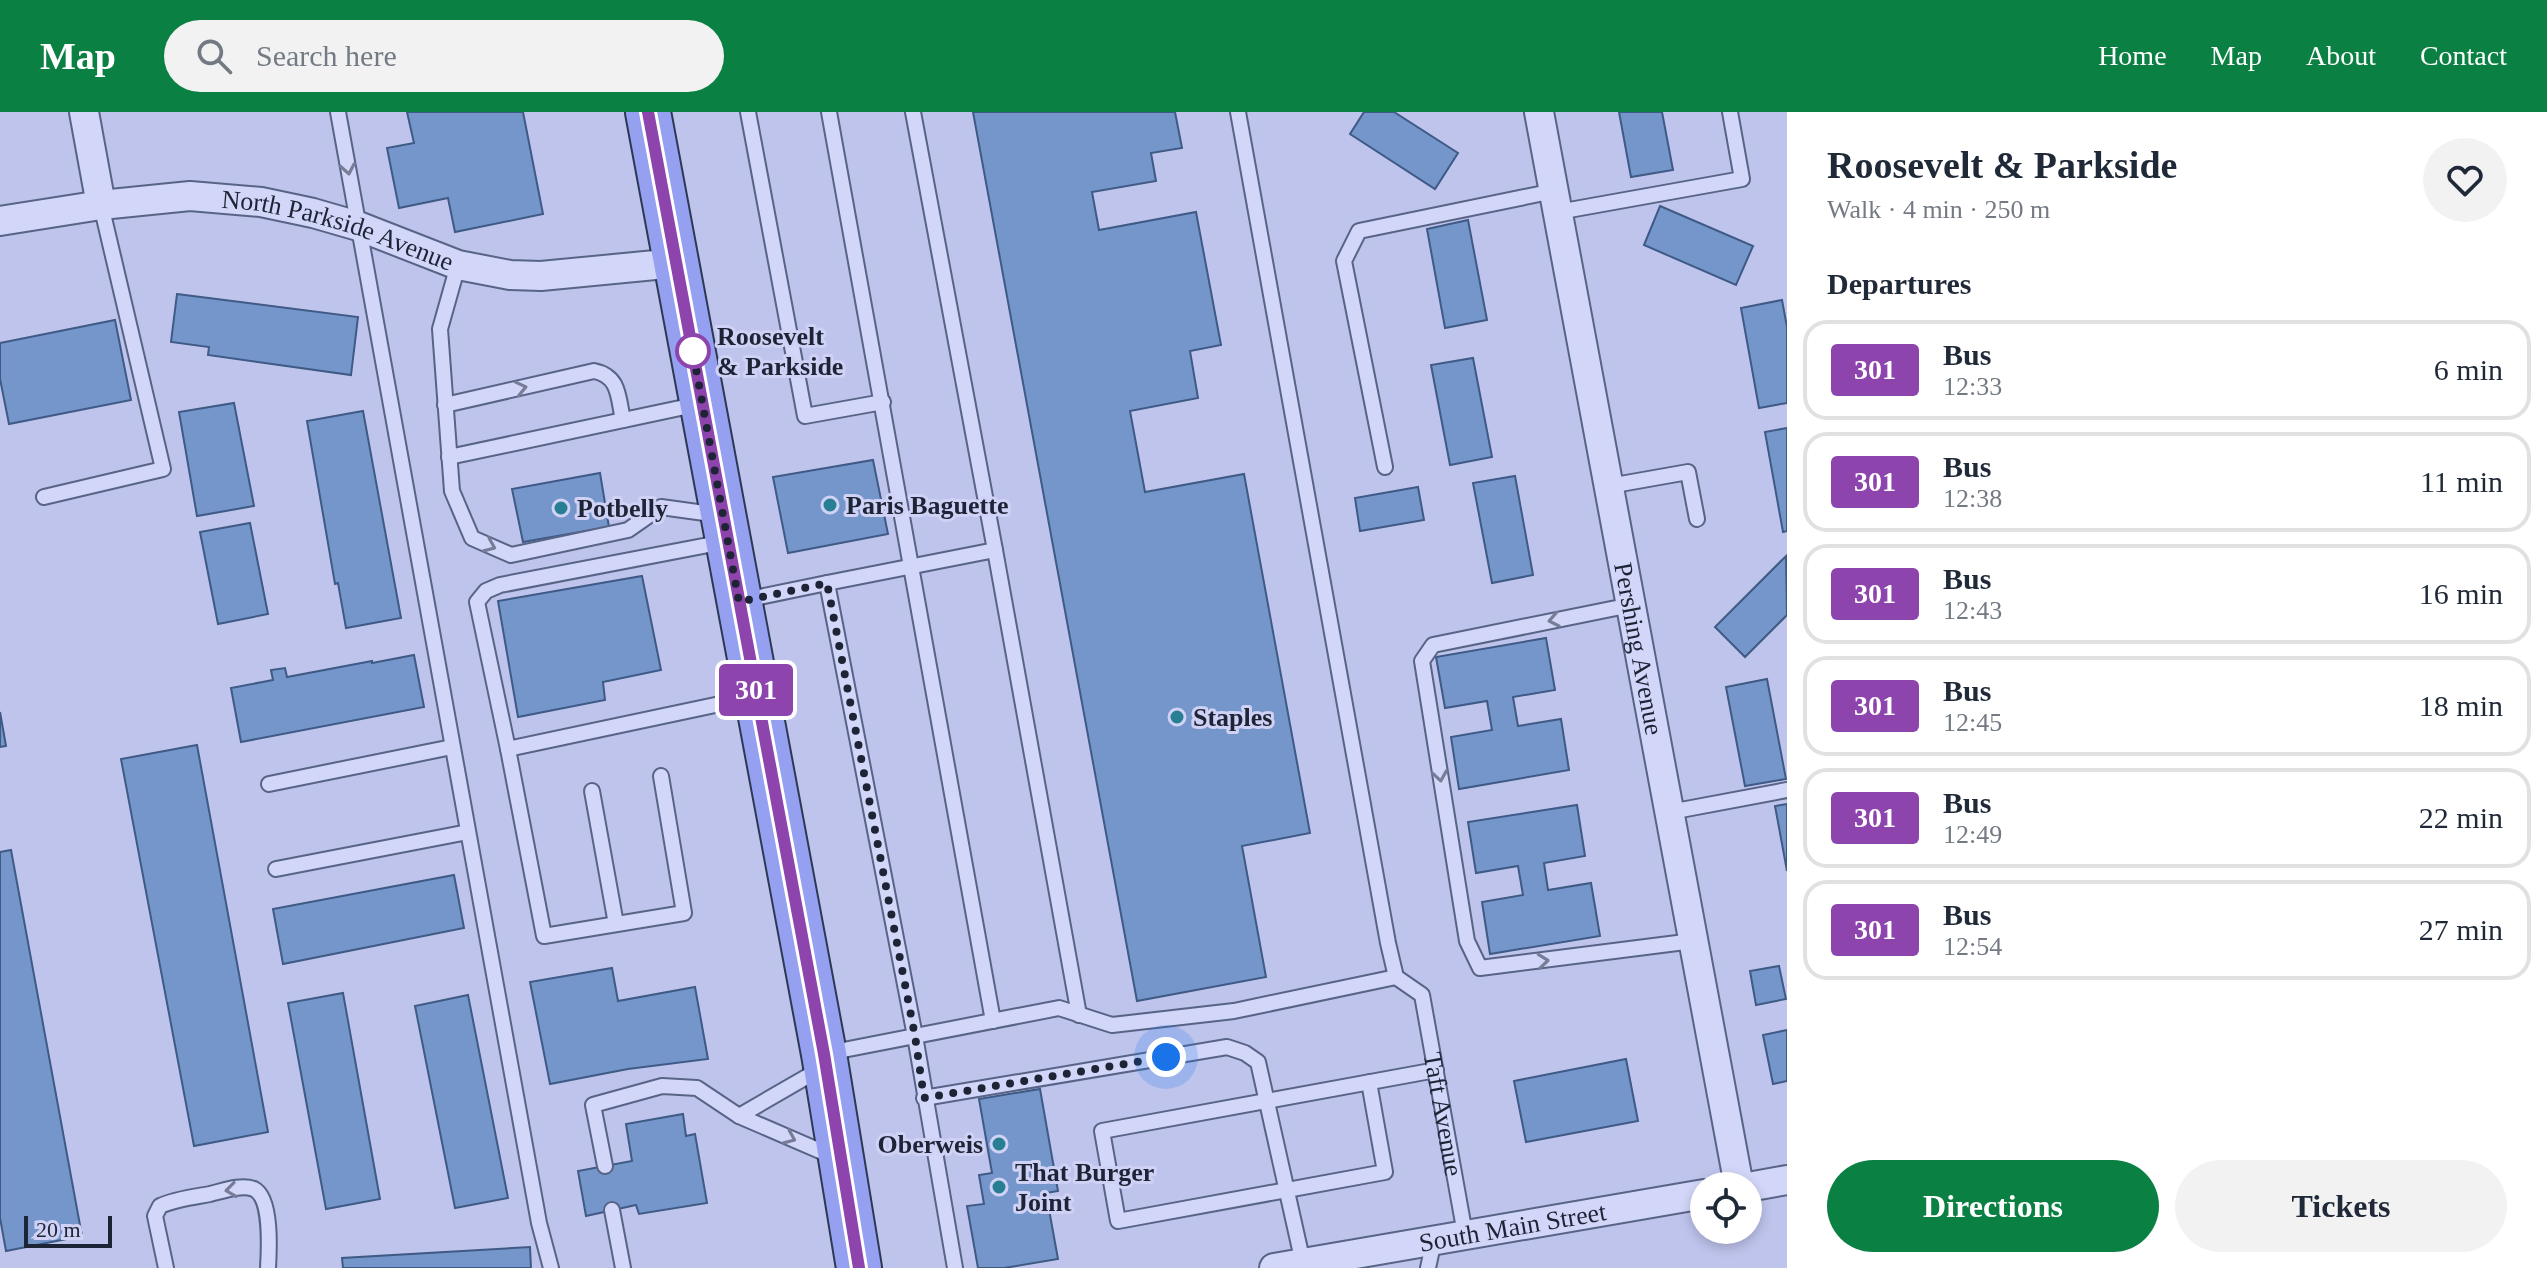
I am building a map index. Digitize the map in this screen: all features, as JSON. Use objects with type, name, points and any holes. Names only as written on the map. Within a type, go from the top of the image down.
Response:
[{"type":"main road","points":[[648,112],[824,1060],[859,1268]]},
{"type":"street","points":[[84,112],[101,205]]},
{"type":"street","name":"Pershing Avenue","points":[[1539,112],[1736,1172]]},
{"type":"street","name":"North Parkside Avenue","points":[[0,221],[101,205],[190,196],[261,202],[313,213],[358,226],[458,265],[510,275],[541,276],[676,263]]},
{"type":"street","points":[[1762,1184],[1787,1180]]},
{"type":"street","name":"South Main Street","points":[[1274,1268],[1303,1266],[1465,1234],[1690,1196]]},
{"type":"lane","points":[[338,112],[539,1223],[551,1268]]},
{"type":"lane","points":[[748,112],[805,416],[883,402]]},
{"type":"lane","points":[[829,112],[993,1021]]},
{"type":"lane","points":[[913,112],[1079,1015]]},
{"type":"lane","points":[[739,1116],[824,1060],[915,1036],[1059,1008],[1112,1025],[1234,1011],[1396,977],[1238,112]]},
{"type":"lane","points":[[1385,467],[1344,261],[1359,231],[1742,179],[1730,112]]},
{"type":"lane","points":[[44,497],[163,469],[101,205]]},
{"type":"lane","points":[[458,265],[440,329],[452,491],[472,538],[511,555],[628,530],[661,507],[726,528]]},
{"type":"lane","points":[[445,405],[594,371],[606,374],[614,382],[623,420]]},
{"type":"lane","points":[[449,457],[702,403]]},
{"type":"lane","points":[[1609,486],[1688,472],[1697,519]]},
{"type":"lane","points":[[661,776],[684,913],[544,936],[477,602],[486,591],[500,585],[726,528]]},
{"type":"lane","points":[[739,602],[995,550]]},
{"type":"lane","points":[[827,583],[915,1036],[955,1268]]},
{"type":"lane","points":[[1631,605],[1433,645],[1422,661],[1467,941],[1480,968],[1693,941]]},
{"type":"lane","points":[[508,749],[757,697]]},
{"type":"lane","points":[[269,784],[452,747]]},
{"type":"lane","points":[[1670,812],[1787,790]]},
{"type":"lane","points":[[592,791],[616,924]]},
{"type":"lane","points":[[276,869],[468,832]]},
{"type":"lane","name":"Taft Avenue","points":[[1396,977],[1422,995],[1465,1234]]},
{"type":"lane","points":[[924,1098],[1227,1047],[1245,1053],[1258,1062],[1303,1266]]},
{"type":"lane","points":[[1369,1082],[1385,1172],[1118,1221],[1102,1131],[1369,1082],[1436,1070]]},
{"type":"lane","points":[[605,1166],[593,1105],[662,1086],[697,1088],[739,1116],[841,1160]]},
{"type":"lane","points":[[166,1268],[155,1216],[160,1206],[238,1188],[252,1188],[265,1205],[268,1268]]},
{"type":"lane","points":[[612,1210],[623,1268]]},
{"type":"lane","points":[[1428,1268],[1434,1240]]},
{"type":"building","points":[[407,112],[523,112],[543,214],[455,232],[448,198],[399,208],[387,148],[414,143]]},
{"type":"building","points":[[973,112],[1175,112],[1182,148],[1151,153],[1156,181],[1092,192],[1099,230],[1196,212],[1221,345],[1190,351],[1198,398],[1130,411],[1145,492],[1244,474],[1310,833],[1242,846],[1266,977],[1137,1001]]},
{"type":"building","points":[[1364,112],[1394,112],[1458,153],[1435,189],[1350,134]]},
{"type":"building","points":[[1619,112],[1662,112],[1673,170],[1631,177]]},
{"type":"building","points":[[1660,206],[1753,246],[1736,285],[1644,245]]},
{"type":"building","points":[[1468,220],[1487,320],[1445,328],[1427,229]]},
{"type":"building","points":[[177,294],[358,317],[351,375],[208,355],[209,347],[171,342]]},
{"type":"building","points":[[1782,300],[1787,327],[1787,403],[1759,408],[1741,308]]},
{"type":"building","points":[[115,320],[131,400],[9,424],[0,379],[0,343]]},
{"type":"building","points":[[1473,358],[1492,457],[1450,465],[1431,365]]},
{"type":"building","points":[[234,403],[254,506],[197,516],[179,412]]},
{"type":"building","points":[[363,411],[401,618],[346,628],[338,583],[335,584],[307,421]]},
{"type":"building","points":[[1787,428],[1787,531],[1783,532],[1765,432]]},
{"type":"building","name":"Paris Baguette","points":[[873,460],[888,534],[788,553],[773,477]]},
{"type":"building","name":"Potbelly","points":[[600,473],[609,527],[523,542],[512,489]]},
{"type":"building","points":[[1515,476],[1533,575],[1492,583],[1473,483]]},
{"type":"building","points":[[1418,487],[1424,520],[1360,531],[1355,498]]},
{"type":"building","points":[[250,523],[268,614],[218,624],[200,532]]},
{"type":"building","points":[[1786,556],[1787,615],[1745,657],[1715,627]]},
{"type":"building","points":[[642,576],[661,670],[603,682],[605,700],[518,717],[498,601]]},
{"type":"building","points":[[1546,638],[1555,690],[1513,697],[1518,726],[1561,719],[1569,770],[1459,789],[1451,737],[1492,730],[1487,701],[1445,708],[1436,657]]},
{"type":"building","points":[[414,655],[424,707],[241,742],[231,688],[273,680],[271,670],[285,668],[287,677]]},
{"type":"building","points":[[1767,679],[1786,779],[1745,786],[1726,687]]},
{"type":"building","points":[[0,712],[6,746],[0,747]]},
{"type":"building","points":[[197,745],[268,1132],[194,1146],[121,759]]},
{"type":"building","points":[[1787,804],[1787,871],[1775,806]]},
{"type":"building","points":[[1577,805],[1585,856],[1544,863],[1548,890],[1591,883],[1600,936],[1490,954],[1482,902],[1523,895],[1518,866],[1476,873],[1468,822]]},
{"type":"building","points":[[11,850],[82,1236],[6,1251],[0,1218],[0,852]]},
{"type":"building","points":[[454,875],[464,928],[283,964],[273,909]]},
{"type":"building","points":[[1779,966],[1786,999],[1756,1005],[1750,971]]},
{"type":"building","points":[[612,968],[618,1001],[695,987],[708,1059],[628,1069],[550,1084],[530,982]]},
{"type":"building","points":[[343,993],[380,1199],[326,1209],[288,1003]]},
{"type":"building","points":[[468,995],[508,1198],[455,1208],[415,1006]]},
{"type":"building","points":[[1787,1030],[1787,1081],[1773,1084],[1763,1035]]},
{"type":"building","points":[[1626,1059],[1638,1121],[1526,1142],[1514,1081]]},
{"type":"building","points":[[1040,1089],[1058,1191],[1046,1193],[1058,1259],[1004,1268],[978,1268],[967,1206],[984,1204],[979,1175],[992,1173],[979,1099]]},
{"type":"building","points":[[683,1114],[686,1136],[695,1134],[707,1203],[639,1214],[636,1205],[586,1216],[578,1171],[632,1161],[626,1124]]},
{"type":"building","points":[[530,1247],[531,1268],[343,1268],[342,1258]]},
{"type":"bus line","name":"301","points":[[648,112],[824,1054],[859,1268]]},
{"type":"place","name":"Roosevelt & Parkside","points":[[693,351]]},
{"type":"place","name":"Paris Baguette","points":[[830,505]]},
{"type":"place","name":"Potbelly","points":[[561,508]]},
{"type":"place","name":"Staples","points":[[1177,717]]},
{"type":"place","name":"Oberweis","points":[[999,1144]]},
{"type":"place","name":"That Burger Joint","points":[[999,1187]]},
{"type":"route","points":[[693,351],[692,347],[739,602],[827,583],[915,1036],[924,1098],[1166,1057]]}]
